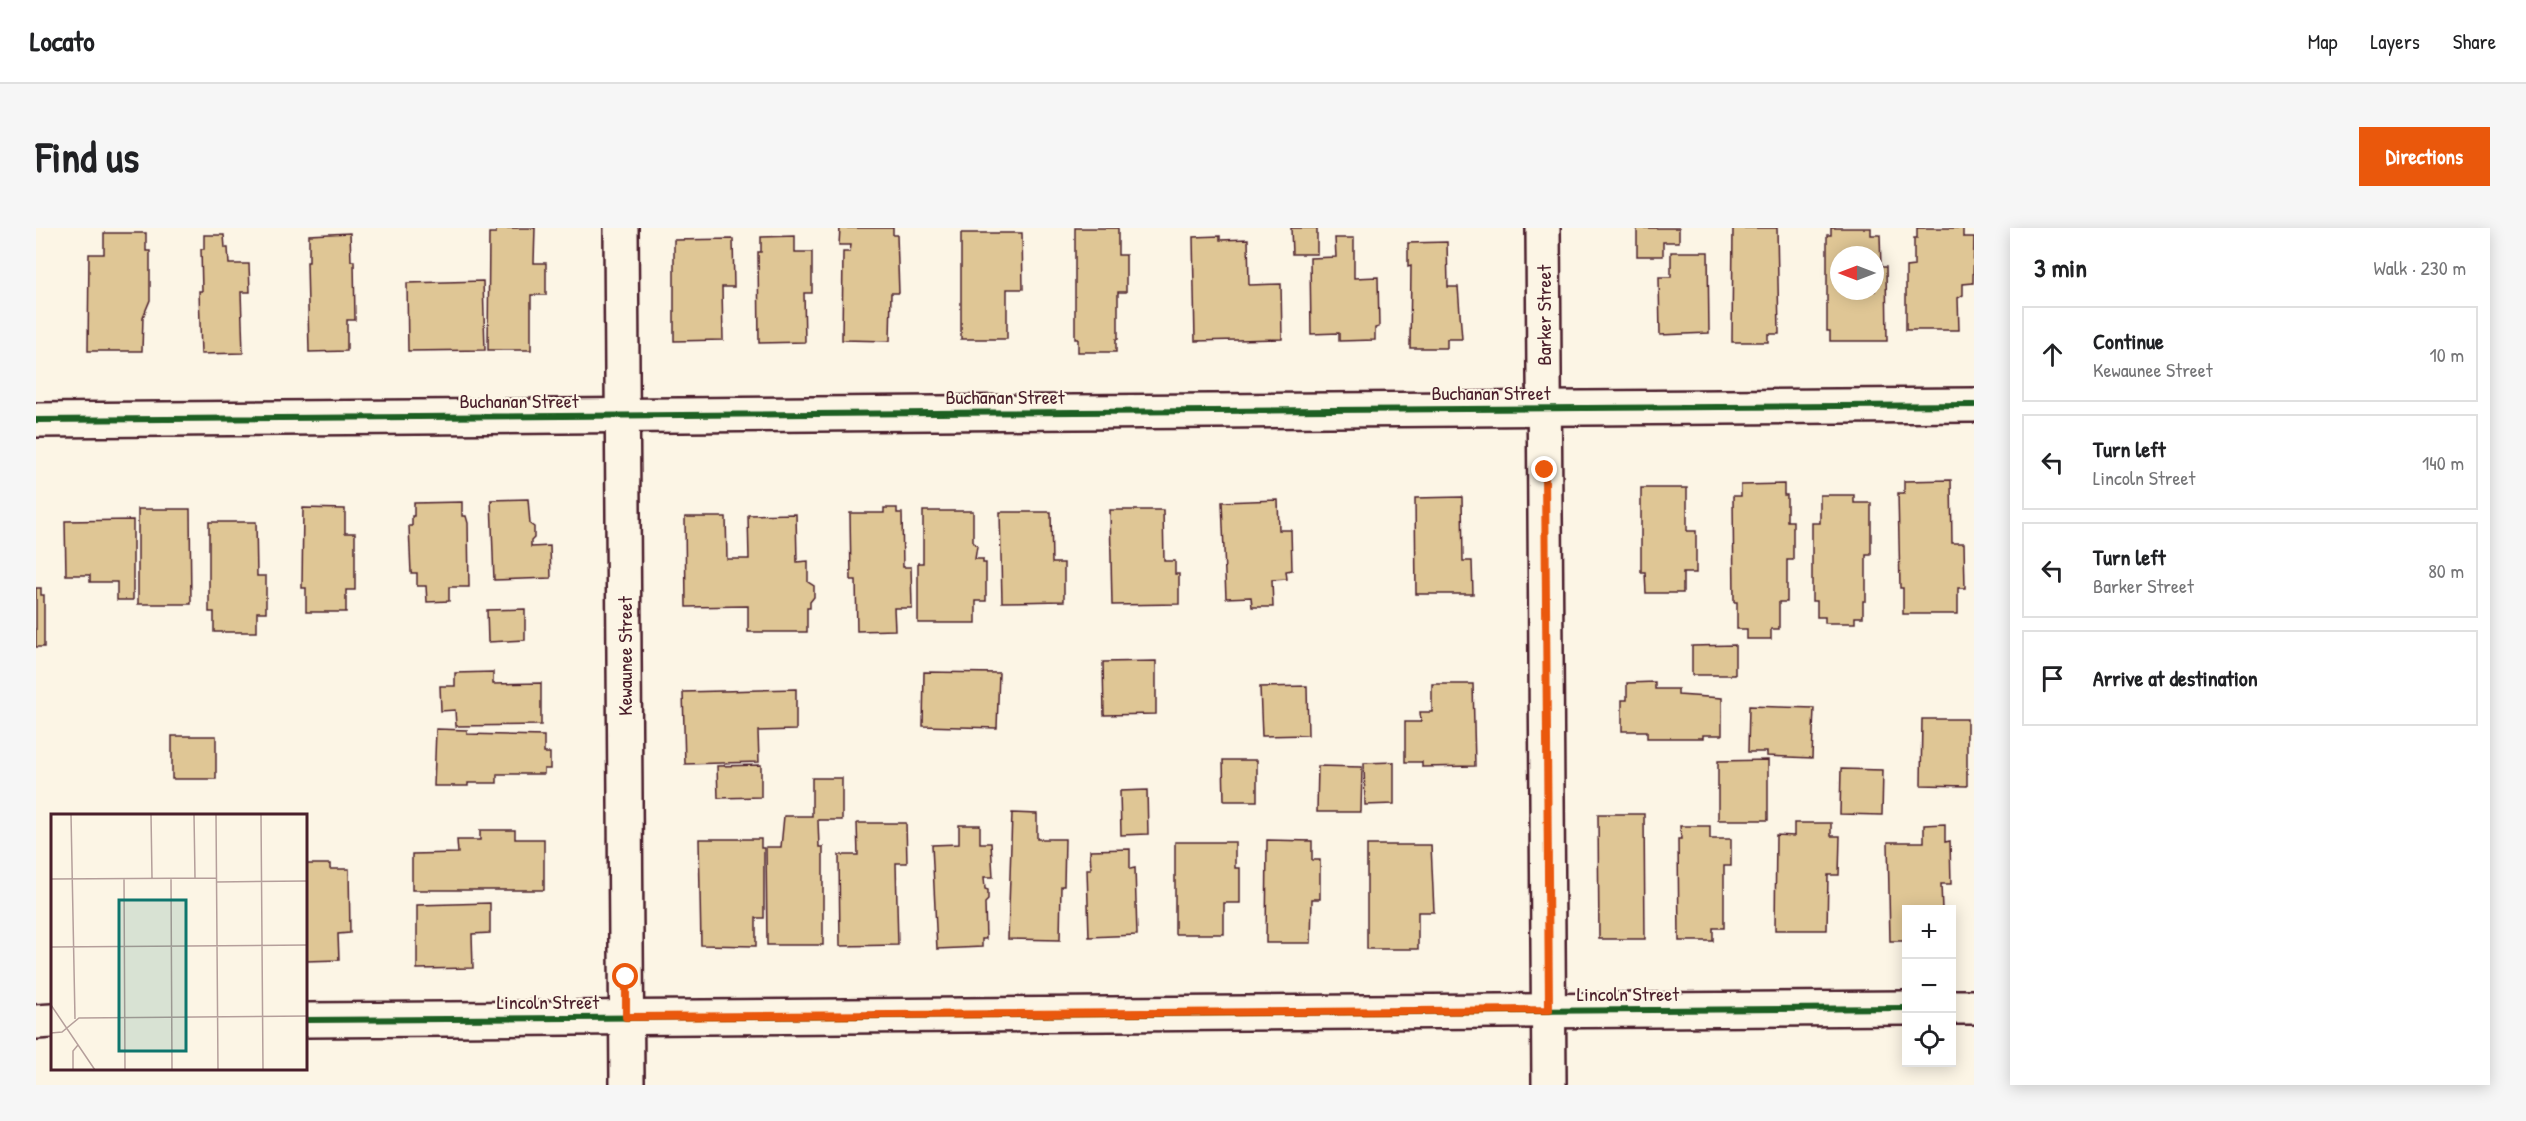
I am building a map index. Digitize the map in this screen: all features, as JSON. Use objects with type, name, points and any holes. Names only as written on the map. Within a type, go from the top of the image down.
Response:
[{"type":"street","name":"Kewaunee Street","points":[[621,228],[627,1085]]},
{"type":"street","name":"Barker Street","points":[[1543,228],[1549,1085]]},
{"type":"street","name":"Buchanan Street","points":[[36,420],[1974,405]]},
{"type":"street","points":[[1956,1007],[1974,1007]]},
{"type":"street","name":"Lincoln Street","points":[[308,1020],[1902,1008]]},
{"type":"building","points":[[496,228],[535,228],[534,263],[546,263],[546,295],[531,295],[531,350],[488,350],[489,233],[496,233]]},
{"type":"building","points":[[840,228],[893,228],[893,235],[897,235],[899,293],[891,293],[890,341],[842,340],[843,252],[850,252],[851,245],[839,245]]},
{"type":"building","points":[[1075,228],[1118,228],[1118,255],[1126,255],[1126,292],[1118,292],[1116,352],[1078,352],[1078,339],[1075,339]]},
{"type":"building","points":[[1291,228],[1317,228],[1317,254],[1292,254]]},
{"type":"building","points":[[1637,228],[1679,228],[1679,242],[1663,242],[1663,256],[1637,256]]},
{"type":"building","points":[[1733,228],[1777,228],[1779,334],[1768,334],[1768,342],[1732,342]]},
{"type":"building","points":[[1831,228],[1871,228],[1871,235],[1880,235],[1880,246],[1830,246],[1830,300],[1884,300],[1884,267],[1886,267],[1887,341],[1830,341],[1830,331],[1827,331],[1827,235],[1831,235]]},
{"type":"building","points":[[1917,228],[1963,228],[1963,237],[1974,237],[1973,283],[1963,284],[1963,295],[1958,298],[1959,330],[1906,330],[1906,267],[1914,266],[1914,238],[1917,238]]},
{"type":"building","points":[[104,233],[146,233],[146,251],[150,251],[150,300],[143,317],[142,351],[88,351],[89,254],[104,254]]},
{"type":"building","points":[[350,233],[351,261],[354,261],[355,320],[347,320],[347,351],[309,352],[307,262],[309,262],[309,235]]},
{"type":"building","points":[[961,233],[1022,233],[1023,289],[1007,289],[1007,339],[961,339]]},
{"type":"building","points":[[204,235],[224,235],[229,264],[249,264],[250,292],[241,292],[243,353],[201,354],[199,291],[202,291],[201,249],[204,249]]},
{"type":"building","points":[[795,236],[795,252],[812,252],[812,293],[804,293],[805,342],[759,343],[758,252],[761,252],[761,237]]},
{"type":"building","points":[[1220,236],[1220,240],[1248,239],[1249,285],[1281,284],[1282,339],[1195,341],[1193,237]]},
{"type":"building","points":[[1335,238],[1354,238],[1354,278],[1378,277],[1379,327],[1375,328],[1375,340],[1339,341],[1339,333],[1311,334],[1310,258],[1336,257]]},
{"type":"building","points":[[733,239],[734,287],[722,287],[723,340],[674,341],[674,240]]},
{"type":"building","points":[[1447,242],[1448,287],[1458,287],[1462,339],[1447,339],[1447,348],[1410,348],[1411,266],[1408,267],[1408,243]]},
{"type":"building","points":[[1671,252],[1708,252],[1709,333],[1660,335],[1659,277],[1671,277]]},
{"type":"building","points":[[483,281],[485,350],[408,351],[407,283]]},
{"type":"building","points":[[1951,480],[1952,543],[1964,543],[1965,588],[1958,588],[1958,614],[1903,614],[1903,588],[1900,588],[1898,493],[1904,493],[1904,481]]},
{"type":"building","points":[[1784,484],[1784,495],[1787,495],[1787,521],[1793,521],[1793,560],[1787,560],[1787,602],[1779,602],[1779,629],[1771,629],[1771,639],[1747,639],[1747,629],[1737,629],[1737,602],[1734,602],[1733,496],[1741,496],[1741,485]]},
{"type":"building","points":[[1641,488],[1687,488],[1687,531],[1696,531],[1696,573],[1683,573],[1683,593],[1646,593],[1645,572],[1641,572]]},
{"type":"building","points":[[1820,495],[1854,495],[1854,503],[1871,503],[1871,555],[1866,555],[1866,601],[1863,601],[1863,617],[1855,617],[1855,623],[1825,623],[1825,617],[1817,617],[1817,601],[1812,601],[1812,523],[1820,523]]},
{"type":"building","points":[[1462,497],[1463,561],[1472,561],[1473,594],[1416,594],[1415,498]]},
{"type":"building","points":[[528,499],[530,524],[534,527],[531,547],[550,546],[551,578],[494,580],[491,500]]},
{"type":"building","points":[[1278,500],[1279,530],[1291,530],[1292,570],[1286,571],[1287,579],[1272,580],[1273,607],[1252,607],[1251,597],[1226,598],[1222,502]]},
{"type":"building","points":[[462,502],[462,516],[466,516],[468,523],[469,587],[449,587],[449,601],[427,602],[426,586],[417,586],[417,573],[411,573],[409,526],[412,526],[414,503]]},
{"type":"building","points":[[303,508],[345,509],[345,533],[355,533],[355,590],[346,590],[346,612],[306,612],[306,588],[302,588]]},
{"type":"building","points":[[884,508],[897,508],[897,513],[902,513],[903,567],[911,567],[912,608],[894,608],[895,630],[857,631],[856,580],[851,580],[850,513],[884,513]]},
{"type":"building","points":[[138,509],[190,509],[191,604],[138,604]]},
{"type":"building","points":[[1110,510],[1163,510],[1164,561],[1175,561],[1175,574],[1179,574],[1179,604],[1112,605]]},
{"type":"building","points":[[923,511],[973,511],[973,542],[977,546],[975,559],[983,559],[983,563],[986,563],[986,601],[976,601],[976,623],[918,623],[918,563],[923,563]]},
{"type":"building","points":[[1000,512],[1051,512],[1052,563],[1064,563],[1064,601],[1002,602]]},
{"type":"building","points":[[796,514],[797,562],[808,561],[808,582],[814,586],[814,597],[810,602],[810,608],[807,608],[807,632],[748,632],[748,606],[686,607],[685,517],[726,517],[727,559],[749,559],[748,515]]},
{"type":"building","points":[[133,520],[133,600],[117,600],[117,582],[90,582],[90,575],[66,575],[65,521]]},
{"type":"building","points":[[209,522],[256,522],[257,576],[266,576],[266,612],[257,612],[257,632],[214,632],[214,612],[209,612]]},
{"type":"building","points":[[36,588],[41,588],[41,595],[44,595],[44,647],[36,647]]},
{"type":"building","points":[[525,609],[525,640],[488,642],[487,610]]},
{"type":"building","points":[[1735,645],[1735,675],[1692,675],[1692,646]]},
{"type":"building","points":[[1156,661],[1156,714],[1104,715],[1103,662]]},
{"type":"building","points":[[493,672],[493,684],[541,683],[541,725],[456,726],[455,710],[441,711],[440,686],[455,686],[455,673]]},
{"type":"building","points":[[924,672],[999,673],[997,728],[923,726]]},
{"type":"building","points":[[1655,682],[1655,689],[1678,689],[1678,695],[1722,698],[1722,735],[1703,735],[1703,738],[1647,738],[1647,731],[1622,731],[1622,700],[1627,700],[1627,683]]},
{"type":"building","points":[[1432,684],[1473,684],[1475,766],[1422,767],[1422,762],[1405,762],[1405,722],[1421,722],[1420,712],[1432,712]]},
{"type":"building","points":[[1307,686],[1308,735],[1262,736],[1260,687]]},
{"type":"building","points":[[796,689],[796,730],[758,731],[759,762],[685,764],[683,692]]},
{"type":"building","points":[[1749,706],[1814,708],[1812,758],[1767,756],[1767,752],[1748,752]]},
{"type":"building","points":[[1922,719],[1967,719],[1967,786],[1921,785]]},
{"type":"building","points":[[436,729],[467,730],[467,734],[544,736],[544,753],[550,753],[550,769],[544,769],[544,774],[497,774],[497,783],[434,786]]},
{"type":"building","points":[[172,736],[216,736],[216,779],[172,779]]},
{"type":"building","points":[[1223,760],[1257,760],[1257,801],[1224,801]]},
{"type":"building","points":[[1768,760],[1768,820],[1718,820],[1718,761]]},
{"type":"building","points":[[1394,762],[1394,804],[1365,805],[1364,763]]},
{"type":"building","points":[[761,765],[761,797],[718,798],[717,766]]},
{"type":"building","points":[[1318,766],[1362,767],[1361,812],[1317,812]]},
{"type":"building","points":[[1841,769],[1883,770],[1882,815],[1840,814]]},
{"type":"building","points":[[812,778],[842,778],[842,820],[818,820],[819,847],[823,847],[823,945],[767,945],[766,847],[781,847],[784,816],[812,816]]},
{"type":"building","points":[[1147,790],[1148,834],[1121,835],[1120,791]]},
{"type":"building","points":[[1012,813],[1037,814],[1037,839],[1065,839],[1060,940],[1008,939]]},
{"type":"building","points":[[1598,814],[1644,814],[1645,939],[1599,939]]},
{"type":"building","points":[[857,823],[906,823],[907,863],[896,863],[898,945],[840,946],[839,855],[858,855]]},
{"type":"building","points":[[1794,823],[1831,823],[1831,836],[1840,836],[1839,875],[1828,875],[1827,930],[1775,930],[1776,835],[1794,836]]},
{"type":"building","points":[[1945,824],[1945,842],[1950,841],[1951,884],[1941,884],[1942,905],[1902,905],[1902,941],[1890,941],[1888,842],[1924,842],[1924,825]]},
{"type":"building","points":[[959,825],[980,825],[980,843],[991,843],[993,877],[984,877],[985,889],[988,890],[988,900],[985,903],[986,939],[982,939],[982,947],[937,949],[932,845],[959,844]]},
{"type":"building","points":[[1680,826],[1710,826],[1710,839],[1731,839],[1731,866],[1724,866],[1724,928],[1713,928],[1713,941],[1679,941],[1678,839],[1681,839]]},
{"type":"building","points":[[480,830],[515,830],[515,839],[544,839],[544,890],[412,890],[412,854],[458,853],[457,840],[480,840]]},
{"type":"building","points":[[699,839],[761,839],[761,848],[764,848],[764,918],[756,918],[756,946],[701,945]]},
{"type":"building","points":[[1267,840],[1312,841],[1312,860],[1320,860],[1320,899],[1312,899],[1311,943],[1266,943]]},
{"type":"building","points":[[1175,842],[1235,842],[1235,868],[1240,868],[1240,903],[1224,903],[1224,934],[1175,934]]},
{"type":"building","points":[[1367,845],[1431,845],[1434,912],[1418,912],[1418,949],[1367,949]]},
{"type":"building","points":[[1130,849],[1130,869],[1135,868],[1137,935],[1089,937],[1087,869],[1091,869],[1090,850]]},
{"type":"building","points":[[308,864],[330,864],[330,869],[349,869],[350,933],[338,934],[339,960],[308,961]]},
{"type":"building","points":[[490,903],[490,933],[472,934],[473,968],[417,969],[417,905]]},
{"type":"cycle path","points":[[36,420],[1974,405]]},
{"type":"cycle path","points":[[308,1020],[1902,1008]]},
{"type":"route","points":[[626,977],[626,1017],[1549,1010],[1545,470]]}]
